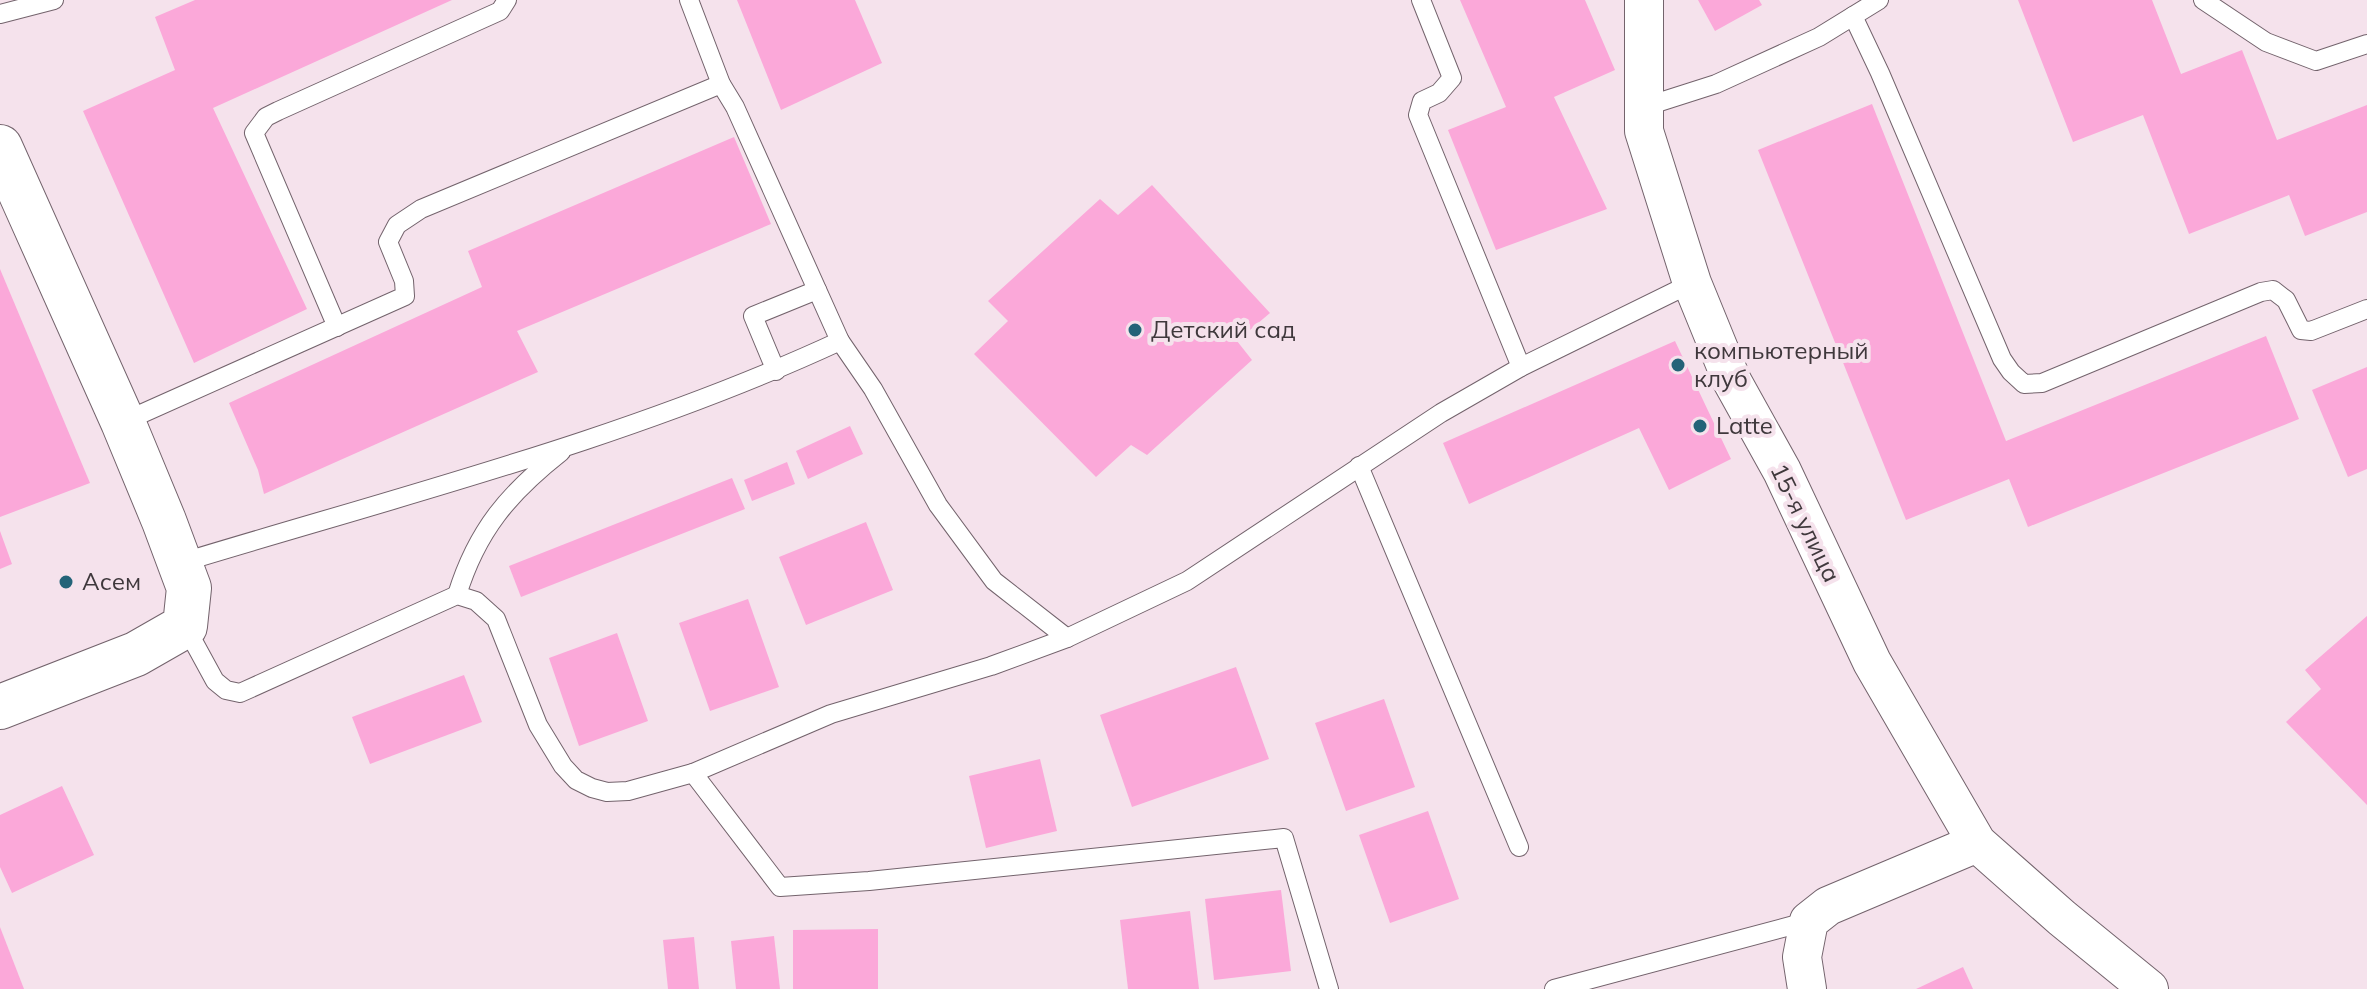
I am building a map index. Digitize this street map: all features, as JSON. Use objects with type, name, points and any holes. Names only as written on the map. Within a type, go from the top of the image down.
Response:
[{"type":"street","name":"15-я улица","points":[[1644,0],[1644,131],[1692,283],[1732,381],[1782,471],[1872,662],[1977,843],[2149,989]]},
{"type":"street","points":[[0,147],[123,422],[189,588],[185,626],[136,654],[0,707]]},
{"type":"street","points":[[1807,989],[1802,957],[1809,921],[1828,906],[1977,843]]},
{"type":"lane","points":[[0,14],[54,0]]},
{"type":"lane","points":[[337,327],[254,133],[266,117],[500,11],[507,0]]},
{"type":"lane","points":[[689,0],[721,84],[735,107],[840,341],[873,389],[938,505],[970,551],[994,581],[1067,638]]},
{"type":"lane","points":[[1421,0],[1452,78],[1439,93],[1422,101],[1418,115],[1521,367]]},
{"type":"lane","points":[[1644,107],[1716,84],[1819,37],[1879,0]]},
{"type":"lane","points":[[2203,0],[2266,42],[2316,61],[2367,44]]},
{"type":"lane","points":[[1853,16],[2002,359],[2024,384],[2042,383],[2261,292],[2273,290],[2286,300],[2301,330],[2311,331],[2367,309]]},
{"type":"lane","points":[[123,422],[405,296],[404,281],[388,242],[397,225],[421,209],[721,84]]},
{"type":"lane","points":[[185,626],[215,681],[226,690],[240,693],[457,595],[476,601],[496,619],[538,725],[563,766],[576,780],[607,792],[628,791],[693,773],[831,714],[991,666],[1067,638],[1187,581],[1441,413],[1521,367],[1692,283]]},
{"type":"lane","points":[[776,371],[753,316],[817,290]]},
{"type":"lane","points":[[180,563],[570,445],[776,371],[840,341]]},
{"type":"lane","points":[[457,595],[479,539],[503,503],[527,478],[570,445]]},
{"type":"lane","points":[[1359,466],[1519,847]]},
{"type":"lane","points":[[693,773],[780,887],[869,881],[1284,838],[1329,989]]},
{"type":"lane","points":[[1554,989],[1809,921]]},
{"type":"building","points":[[195,0],[452,0],[213,108],[307,309],[194,363],[83,111],[175,70],[155,17]]},
{"type":"building","points":[[737,0],[855,0],[882,63],[781,110]]},
{"type":"building","points":[[1460,0],[1585,0],[1615,70],[1554,97],[1607,209],[1496,250],[1448,130],[1506,107]]},
{"type":"building","points":[[1698,0],[1759,0],[1762,5],[1715,31]]},
{"type":"building","points":[[2018,0],[2152,0],[2181,74],[2242,50],[2277,140],[2367,105],[2367,212],[2305,236],[2289,195],[2189,234],[2143,115],[2073,142]]},
{"type":"building","points":[[1872,104],[2006,441],[2266,336],[2299,419],[2028,527],[2009,479],[1906,520],[1758,150]]},
{"type":"building","points":[[734,137],[771,224],[517,331],[538,372],[264,494],[258,470],[229,403],[482,287],[468,251]]},
{"type":"building","points":[[1152,185],[1270,313],[1237,341],[1252,360],[1147,455],[1131,445],[1096,477],[974,354],[1008,321],[988,301],[1100,199],[1118,215]]},
{"type":"building","points":[[0,269],[90,483],[0,517]]},
{"type":"building","points":[[1675,341],[1731,459],[1669,490],[1639,428],[1469,504],[1443,443]]},
{"type":"building","points":[[2367,367],[2367,469],[2348,477],[2312,390]]},
{"type":"building","points":[[850,426],[863,454],[808,479],[796,451]]},
{"type":"building","points":[[787,462],[795,484],[752,501],[744,480]]},
{"type":"building","points":[[732,478],[745,509],[521,597],[509,566]]},
{"type":"building","points":[[866,522],[893,590],[806,625],[779,557]]},
{"type":"building","points":[[0,531],[12,564],[0,569]]},
{"type":"building","points":[[748,599],[779,687],[710,711],[679,623]]},
{"type":"building","points":[[2367,616],[2367,805],[2286,722],[2321,689],[2305,670]]},
{"type":"building","points":[[617,633],[648,721],[579,746],[549,658]]},
{"type":"building","points":[[1236,667],[1269,759],[1132,807],[1100,715]]},
{"type":"building","points":[[464,675],[482,722],[370,764],[352,717]]},
{"type":"building","points":[[1384,699],[1415,787],[1346,811],[1315,723]]},
{"type":"building","points":[[1040,759],[1057,831],[986,848],[969,776]]},
{"type":"building","points":[[62,786],[94,855],[12,893],[0,867],[0,815]]},
{"type":"building","points":[[1428,811],[1459,899],[1390,923],[1359,835]]},
{"type":"building","points":[[1281,890],[1291,971],[1214,980],[1205,899]]},
{"type":"building","points":[[1190,911],[1199,989],[1128,989],[1120,920]]},
{"type":"building","points":[[0,927],[24,989],[0,989]]},
{"type":"building","points":[[878,929],[878,989],[793,989],[793,930]]},
{"type":"building","points":[[774,936],[780,989],[736,989],[731,941]]},
{"type":"building","points":[[694,937],[699,989],[668,989],[663,940]]},
{"type":"building","points":[[1963,967],[1973,989],[1916,989]]},
{"type":"place","name":"Детский сад","points":[[1135,330]]},
{"type":"place","name":"компьютерный клуб","points":[[1678,365]]},
{"type":"place","name":"Latte","points":[[1700,426]]},
{"type":"place","name":"Асем","points":[[66,582]]}]
